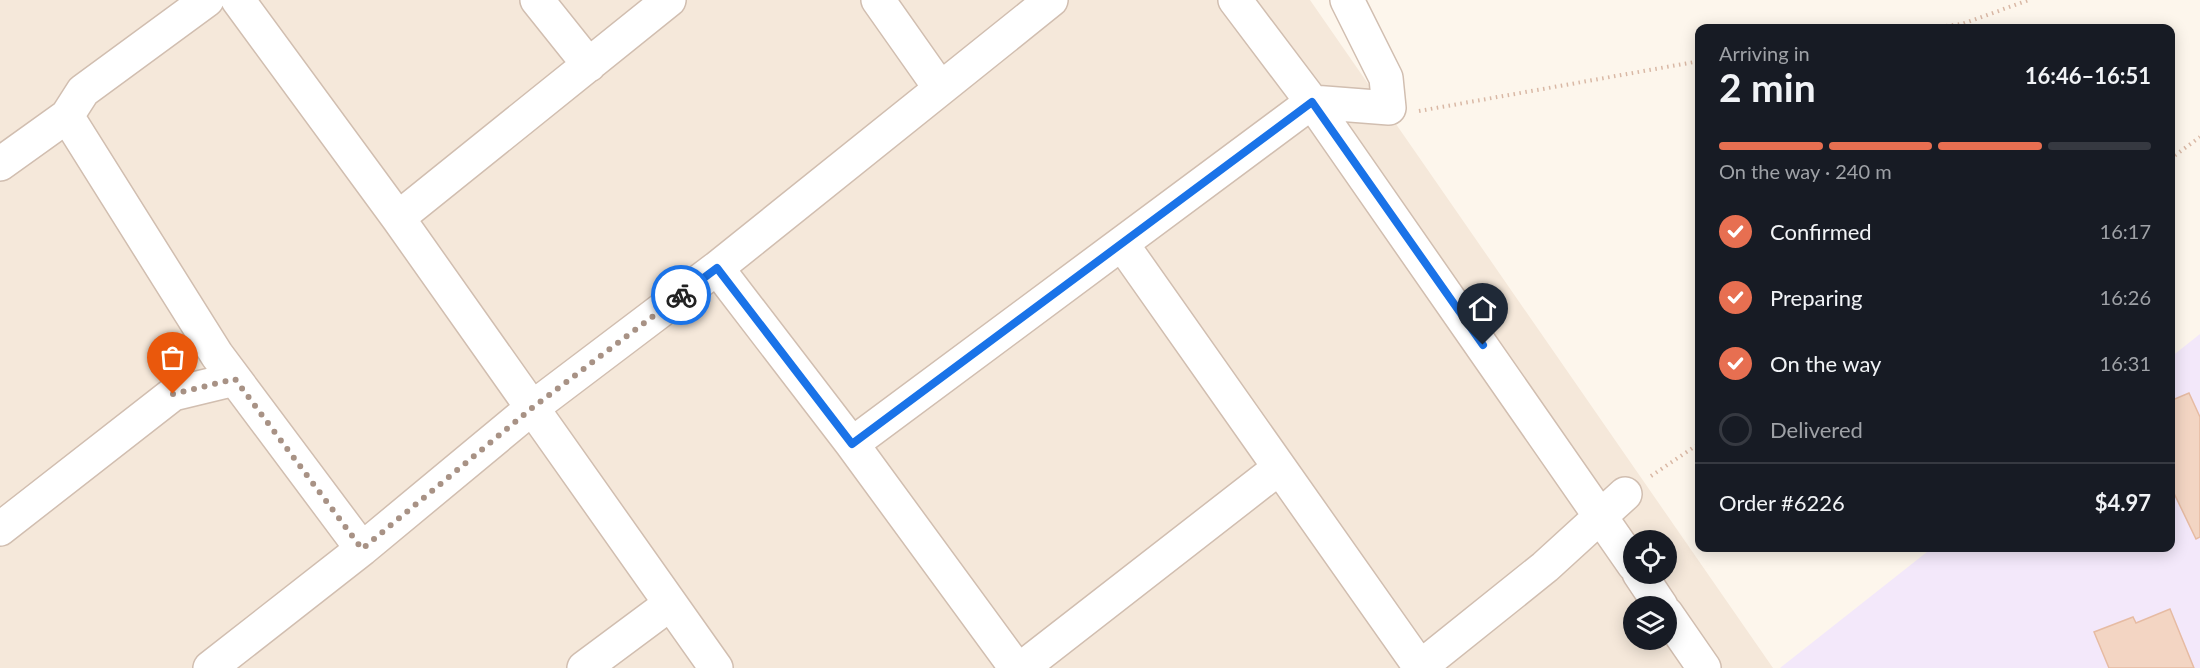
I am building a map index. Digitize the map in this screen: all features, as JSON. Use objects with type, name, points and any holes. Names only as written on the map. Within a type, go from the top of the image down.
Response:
[{"type":"street","points":[[0,164],[67,116],[83,91],[207,0]]},
{"type":"street","points":[[238,0],[399,218],[717,668]]},
{"type":"street","points":[[537,0],[589,65]]},
{"type":"street","points":[[399,218],[669,0]]},
{"type":"street","points":[[878,0],[940,88]]},
{"type":"street","points":[[210,668],[362,549],[532,408],[717,268],[1051,0]]},
{"type":"street","points":[[1234,0],[1312,102],[1623,550]]},
{"type":"street","points":[[852,444],[1312,102],[1389,108],[1386,78],[1347,0]]},
{"type":"street","points":[[67,116],[217,355],[362,549]]},
{"type":"street","points":[[1122,244],[1420,668],[1545,567],[1625,494]]},
{"type":"street","points":[[717,268],[852,444],[1016,668]]},
{"type":"street","points":[[0,529],[173,394],[235,379]]},
{"type":"street","points":[[1022,668],[1279,468]]},
{"type":"street","points":[[584,668],[670,604]]},
{"type":"street","points":[[1677,629],[1704,668]]},
{"type":"path","points":[[1962,24],[2029,0]]},
{"type":"path","points":[[1389,108],[1426,111],[1695,62]]},
{"type":"path","points":[[2175,155],[2200,137]]},
{"type":"path","points":[[1625,494],[1695,446]]},
{"type":"shaded area","points":[[0,0],[1310,0],[1773,668],[0,668]]},
{"type":"shaded area","points":[[2200,334],[2200,668],[1780,668],[1927,552],[2175,552],[2175,354]]},
{"type":"building","points":[[2189,393],[2200,417],[2200,537],[2196,539],[2175,495],[2175,399]]},
{"type":"building","points":[[2170,609],[2194,668],[2109,668],[2094,632],[2133,617],[2136,623]]},
{"type":"way so far","points":[[173,394],[235,379],[362,549],[532,408],[681,295]]},
{"type":"route","points":[[681,295],[717,268],[852,444],[1312,102],[1483,345]]}]
